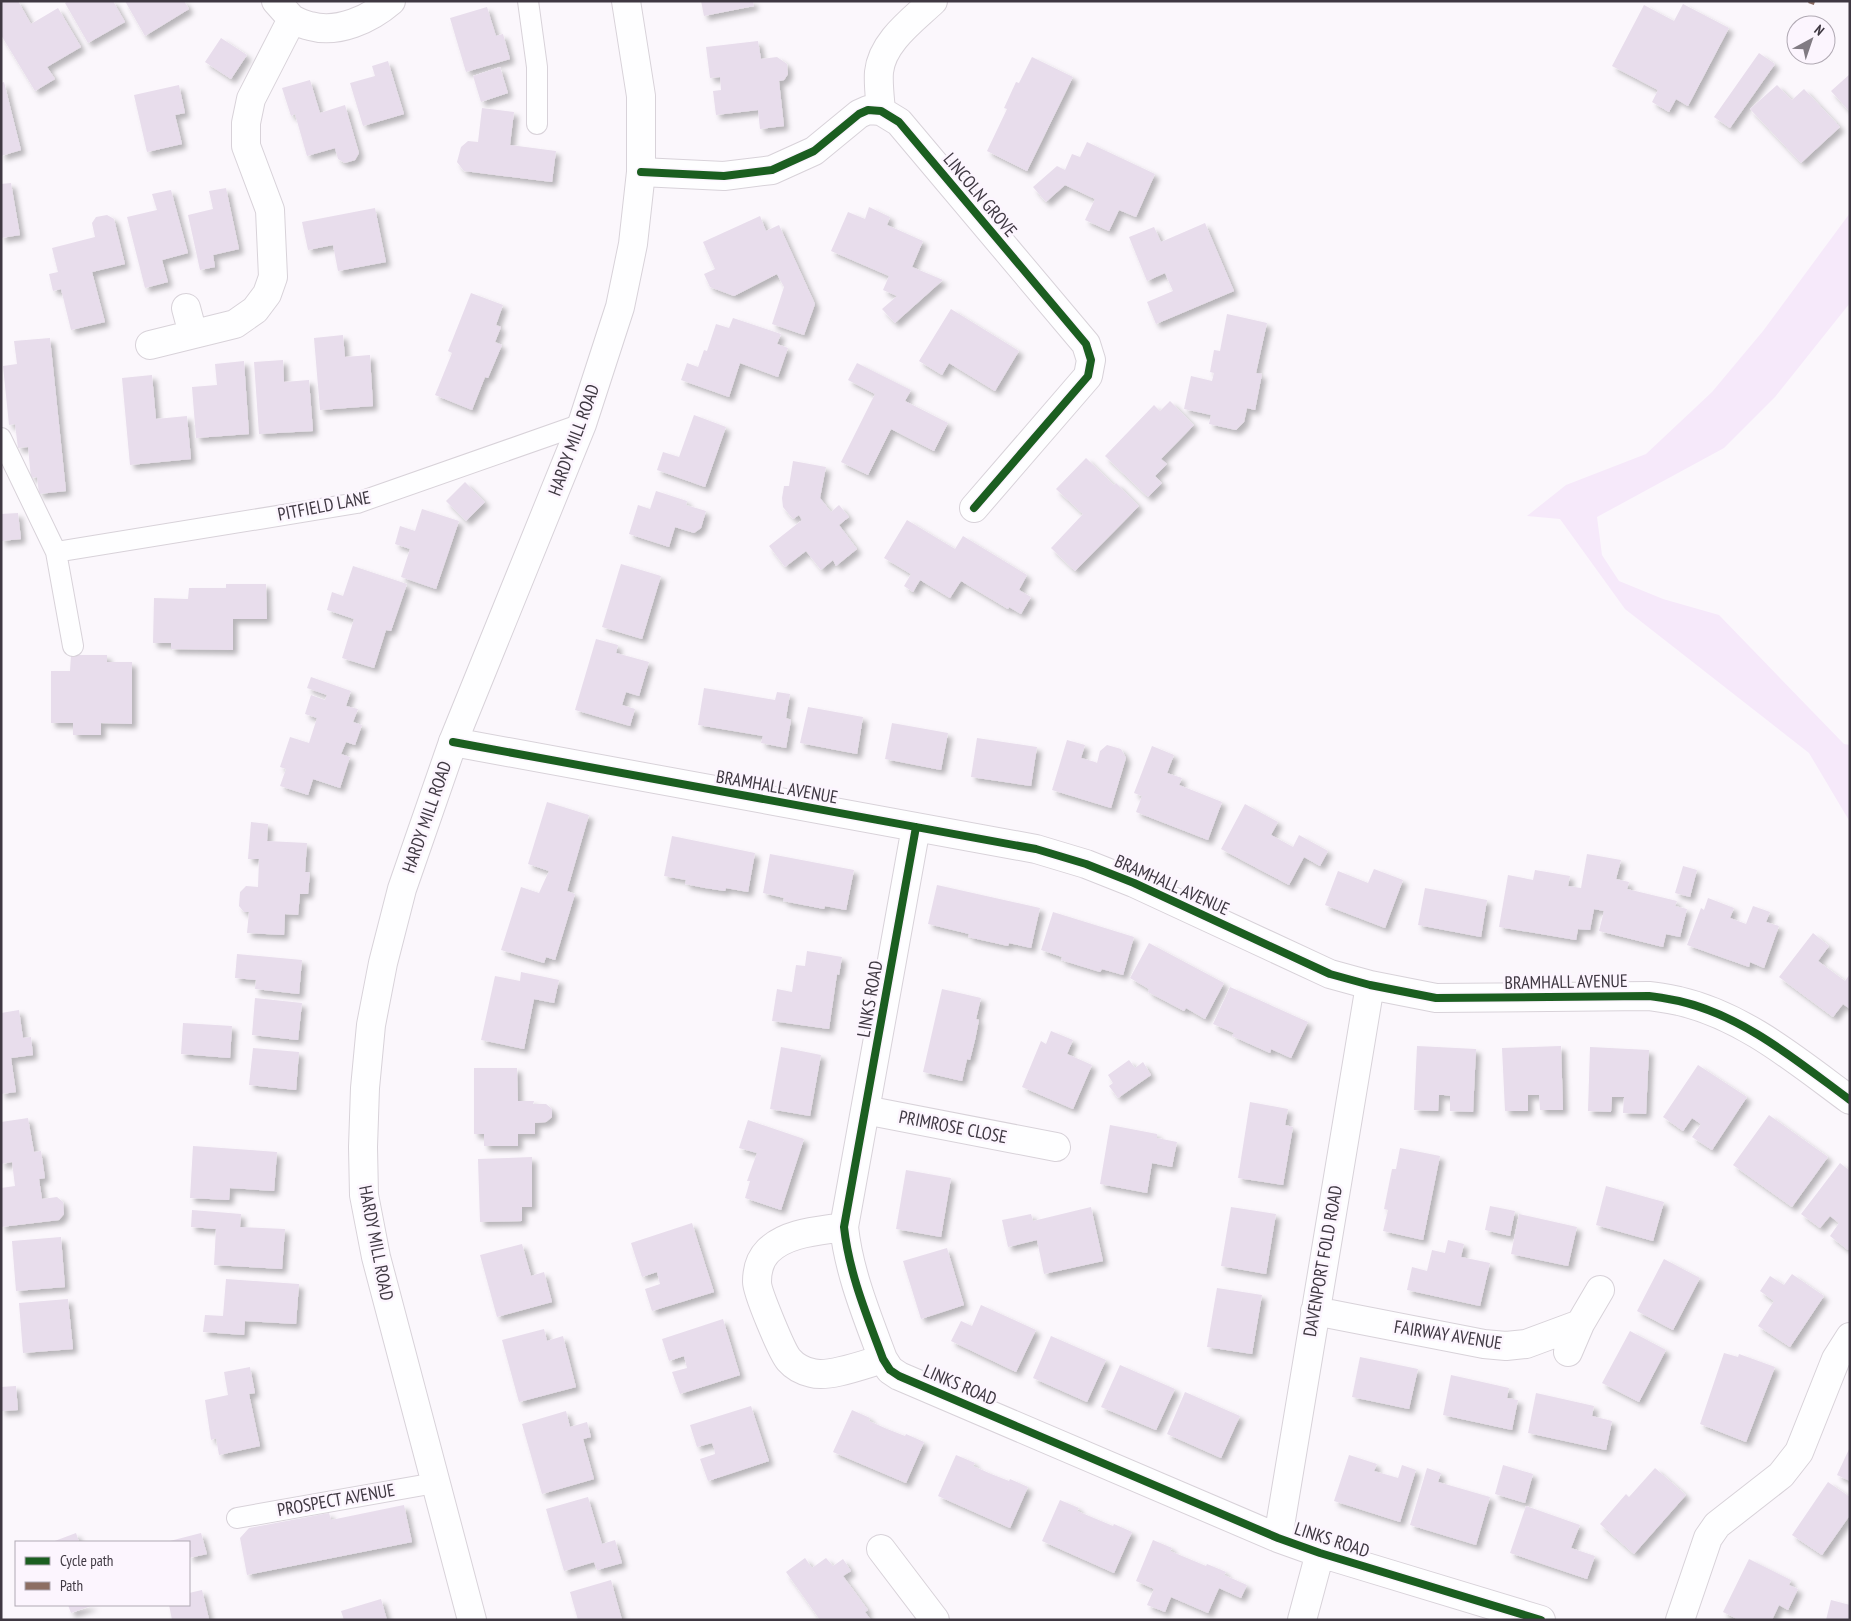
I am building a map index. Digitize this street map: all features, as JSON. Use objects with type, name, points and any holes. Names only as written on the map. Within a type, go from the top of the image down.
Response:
[{"type":"street","points":[[150,345],[235,324],[255,310],[267,294],[273,277],[270,210],[246,146],[246,123],[251,99],[284,10],[312,27],[332,28],[361,21],[391,1]]},
{"type":"street","name":"HARDY MILL ROAD","points":[[472,1620],[376,1257],[364,1194],[362,1147],[365,1088],[371,1025],[383,963],[402,889],[454,742],[582,424],[620,307],[633,244],[641,172],[641,96],[626,1]]},
{"type":"street","points":[[641,172],[724,176],[772,170],[814,151],[859,114],[868,110],[881,111],[879,70],[885,52],[896,37],[933,1]]},
{"type":"street","name":"LINCOLN GROVE","points":[[881,111],[899,122],[1086,344],[1090,360],[1088,376],[974,508]]},
{"type":"street","points":[[186,308],[193,334]]},
{"type":"street","name":"BRAMHALL AVENUE","points":[[454,742],[1036,850],[1086,864],[1134,883],[1330,974],[1370,986],[1436,998],[1649,996],[1679,1001],[1709,1010],[1742,1025],[1772,1043],[1850,1100]]},
{"type":"street","name":"LINKS ROAD","points":[[916,827],[844,1227],[846,1250],[851,1268],[882,1359],[890,1370],[899,1376],[1278,1538],[1320,1554],[1540,1620]]},
{"type":"street","name":"DAVENPORT FOLD ROAD","points":[[1278,1538],[1370,986]]},
{"type":"street","name":"PRIMROSE CLOSE","points":[[866,1110],[1045,1152]]},
{"type":"street","points":[[844,1227],[793,1236],[780,1242],[768,1251],[759,1266],[757,1284],[782,1350],[789,1361],[799,1369],[814,1374],[832,1373],[882,1359]]},
{"type":"street","points":[[1568,1352],[1580,1324],[1600,1290]]},
{"type":"street","name":"FAIRWAY AVENUE","points":[[1315,1311],[1484,1344],[1506,1346],[1526,1344],[1580,1324]]},
{"type":"street","points":[[1680,1620],[1708,1538],[1717,1525],[1790,1465],[1799,1452],[1836,1360],[1850,1337]]},
{"type":"street","points":[[881,1549],[935,1620]]},
{"type":"street","points":[[1302,1620],[1320,1554]]},
{"type":"lane","points":[[528,1],[537,67],[537,124]]},
{"type":"lane","name":"PITFIELD LANE","points":[[56,552],[357,503],[582,424]]},
{"type":"lane","points":[[1,438],[56,552],[73,646]]},
{"type":"lane","name":"PROSPECT AVENUE","points":[[238,1518],[435,1483]]},
{"type":"shaded area","points":[[1850,213],[1850,303],[1775,397],[1724,448],[1597,517],[1602,555],[1619,581],[1663,599],[1719,615],[1844,744],[1850,745],[1850,822],[1809,753],[1625,609],[1560,519],[1527,516],[1566,485],[1646,454],[1712,392],[1763,331]]},
{"type":"building","points":[[1,1],[18,1],[31,24],[58,8],[81,47],[47,67],[55,79],[35,91],[1,35]]},
{"type":"building","points":[[68,1],[113,1],[125,22],[88,43],[65,3]]},
{"type":"building","points":[[125,1],[184,1],[189,9],[145,36]]},
{"type":"building","points":[[701,1],[753,1],[754,6],[704,16]]},
{"type":"building","points":[[1683,4],[1729,28],[1688,106],[1676,99],[1669,112],[1652,102],[1658,90],[1612,66],[1644,5],[1674,21]]},
{"type":"building","points":[[487,7],[496,36],[503,34],[510,59],[466,72],[450,18]]},
{"type":"building","points":[[221,38],[247,55],[231,79],[205,62]]},
{"type":"building","points":[[758,41],[761,59],[777,57],[787,64],[788,74],[784,80],[779,81],[784,126],[760,129],[758,110],[716,115],[713,91],[721,90],[720,77],[710,78],[706,47]]},
{"type":"building","points":[[1759,53],[1775,64],[1730,128],[1714,117]]},
{"type":"building","points":[[1032,57],[1073,77],[1027,171],[987,151],[1007,109],[1004,108],[1016,82],[1019,83]]},
{"type":"building","points":[[388,61],[404,114],[363,126],[350,83],[375,76],[372,66]]},
{"type":"building","points":[[500,67],[508,93],[481,102],[473,76]]},
{"type":"building","points":[[1850,74],[1850,112],[1831,91]]},
{"type":"building","points":[[310,80],[320,113],[345,105],[359,153],[355,160],[345,163],[338,159],[335,148],[307,156],[295,114],[291,116],[282,88]]},
{"type":"building","points":[[4,82],[21,150],[1,156],[1,83]]},
{"type":"building","points":[[179,85],[185,113],[175,115],[182,144],[147,152],[134,95]]},
{"type":"building","points":[[1777,85],[1792,100],[1804,89],[1840,127],[1801,163],[1750,109]]},
{"type":"building","points":[[482,108],[514,112],[510,145],[556,151],[552,182],[464,171],[457,162],[461,147],[468,141],[478,142]]},
{"type":"building","points":[[1087,142],[1155,174],[1136,217],[1119,210],[1109,231],[1085,220],[1095,199],[1065,185],[1046,202],[1033,187],[1057,166],[1065,170],[1072,154],[1080,157]]},
{"type":"building","points":[[11,183],[20,235],[1,238],[1,184]]},
{"type":"building","points":[[226,188],[239,249],[213,255],[215,267],[200,270],[188,215],[213,209],[209,191]]},
{"type":"building","points":[[171,190],[188,253],[162,260],[168,282],[145,288],[127,217],[157,210],[152,194]]},
{"type":"building","points":[[869,207],[890,217],[887,225],[923,241],[912,267],[943,280],[895,323],[882,309],[897,296],[883,290],[889,276],[831,251],[848,212],[865,219]]},
{"type":"building","points":[[375,208],[386,262],[338,271],[333,245],[308,250],[302,222]]},
{"type":"building","points":[[107,215],[114,219],[125,264],[92,272],[105,322],[71,330],[61,289],[53,291],[49,274],[58,272],[52,248],[95,237],[92,223],[96,217]]},
{"type":"building","points":[[760,216],[766,231],[779,225],[815,304],[804,335],[772,324],[784,287],[777,274],[734,296],[710,287],[704,274],[715,269],[703,242]]},
{"type":"building","points":[[1205,223],[1234,291],[1156,324],[1147,302],[1173,291],[1165,273],[1147,281],[1129,237],[1154,227],[1161,242]]},
{"type":"building","points":[[471,293],[503,305],[496,325],[501,327],[495,342],[502,345],[488,378],[485,377],[472,410],[435,395],[452,353],[448,351]]},
{"type":"building","points":[[951,309],[1019,351],[995,391],[949,363],[942,375],[919,361]]},
{"type":"building","points":[[1227,314],[1267,323],[1256,373],[1262,374],[1255,410],[1247,408],[1244,422],[1236,430],[1209,424],[1211,415],[1184,409],[1191,376],[1212,381],[1214,373],[1210,372],[1214,350],[1220,351]]},
{"type":"building","points":[[733,318],[781,334],[777,344],[788,348],[778,377],[740,363],[729,397],[681,380],[687,363],[698,367],[704,350],[707,351],[716,324],[729,328]]},
{"type":"building","points":[[343,335],[345,357],[370,355],[373,406],[320,410],[314,338]]},
{"type":"building","points":[[50,338],[66,491],[39,494],[37,477],[31,478],[28,447],[18,448],[15,424],[9,425],[3,366],[17,364],[14,341]]},
{"type":"building","points":[[283,360],[284,382],[309,380],[313,431],[259,434],[254,362]]},
{"type":"building","points":[[244,361],[249,434],[196,438],[192,387],[217,385],[215,364]]},
{"type":"building","points":[[857,363],[911,390],[905,401],[948,423],[934,451],[891,429],[868,475],[841,462],[875,394],[848,380]]},
{"type":"building","points":[[152,375],[156,419],[187,416],[191,459],[130,465],[122,378]]},
{"type":"building","points":[[1170,401],[1194,425],[1161,459],[1167,464],[1155,476],[1162,483],[1148,497],[1105,456],[1154,405],[1160,411]]},
{"type":"building","points":[[694,415],[726,427],[705,487],[657,470],[663,452],[679,457]]},
{"type":"building","points":[[1086,458],[1114,485],[1116,483],[1139,506],[1075,571],[1051,548],[1083,514],[1056,489]]},
{"type":"building","points":[[793,461],[826,467],[820,498],[831,512],[839,505],[849,517],[839,525],[857,549],[836,566],[833,560],[821,570],[806,551],[785,567],[769,546],[802,520],[799,515],[793,519],[783,507],[784,486],[789,486]]},
{"type":"building","points":[[465,482],[485,502],[466,521],[446,501]]},
{"type":"building","points":[[656,491],[687,501],[686,505],[706,511],[701,528],[694,533],[675,527],[669,547],[629,534],[638,505],[650,509]]},
{"type":"building","points":[[422,509],[459,521],[436,589],[401,577],[410,549],[395,544],[400,526],[415,531]]},
{"type":"building","points":[[18,513],[21,539],[1,541],[1,514]]},
{"type":"building","points":[[907,520],[955,549],[963,536],[1027,575],[1019,590],[1031,597],[1021,614],[1009,607],[1008,609],[961,581],[950,598],[920,580],[913,592],[904,586],[911,574],[884,558]]},
{"type":"building","points":[[621,564],[661,576],[642,639],[602,627]]},
{"type":"building","points":[[353,566],[407,584],[391,631],[386,630],[374,668],[342,658],[354,619],[327,610],[332,592],[343,596]]},
{"type":"building","points":[[226,584],[266,584],[267,619],[233,619],[233,650],[171,649],[171,643],[153,643],[154,598],[188,599],[189,588],[226,588]]},
{"type":"building","points":[[596,639],[618,645],[616,653],[649,662],[639,696],[626,692],[622,705],[635,709],[630,726],[575,710]]},
{"type":"building","points":[[71,655],[107,655],[107,662],[132,662],[132,724],[101,723],[101,735],[73,735],[73,723],[51,723],[51,671],[70,671]]},
{"type":"building","points":[[311,677],[351,691],[346,706],[358,709],[353,722],[362,725],[355,745],[346,742],[341,754],[350,757],[340,788],[313,779],[308,795],[280,786],[286,769],[280,767],[290,737],[309,743],[317,718],[305,714],[311,695],[325,700],[327,695],[307,688]]},
{"type":"building","points":[[704,688],[775,700],[777,692],[790,694],[786,718],[791,720],[786,748],[761,743],[763,736],[698,725]]},
{"type":"building","points":[[808,707],[863,717],[857,754],[800,743]]},
{"type":"building","points":[[892,723],[948,733],[941,770],[885,759]]},
{"type":"building","points":[[977,738],[1037,747],[1031,786],[971,777]]},
{"type":"building","points":[[1067,740],[1085,745],[1081,758],[1097,763],[1100,751],[1107,745],[1121,749],[1126,758],[1111,808],[1052,790]]},
{"type":"building","points":[[1152,746],[1174,755],[1167,773],[1182,778],[1179,785],[1222,802],[1208,840],[1136,812],[1142,796],[1134,793]]},
{"type":"building","points":[[547,802],[589,815],[567,891],[575,894],[555,960],[546,957],[544,963],[501,950],[521,887],[539,893],[549,871],[528,864]]},
{"type":"building","points":[[1245,804],[1278,822],[1271,835],[1293,847],[1299,835],[1328,851],[1320,866],[1304,857],[1289,885],[1221,849]]},
{"type":"building","points":[[251,822],[268,824],[267,841],[307,843],[305,872],[310,872],[308,894],[300,894],[298,915],[285,914],[284,935],[247,933],[249,912],[244,912],[239,906],[240,892],[246,886],[258,887],[259,859],[248,859]]},
{"type":"building","points":[[672,836],[755,853],[748,892],[726,888],[725,891],[705,888],[685,884],[686,880],[664,876]]},
{"type":"building","points":[[770,854],[854,870],[846,910],[825,906],[824,909],[783,901],[784,898],[763,893]]},
{"type":"building","points":[[1587,854],[1621,860],[1616,879],[1629,882],[1627,889],[1677,901],[1675,906],[1687,909],[1680,937],[1666,934],[1663,947],[1599,931],[1604,911],[1594,909],[1590,930],[1578,929],[1576,940],[1499,927],[1508,875],[1533,880],[1535,870],[1570,876],[1568,886],[1581,888]]},
{"type":"building","points":[[1683,866],[1697,870],[1690,897],[1675,893]]},
{"type":"building","points":[[1374,869],[1403,880],[1385,928],[1325,905],[1338,871],[1368,883]]},
{"type":"building","points":[[937,885],[1040,908],[1031,948],[1009,943],[1008,946],[968,937],[969,934],[928,924]]},
{"type":"building","points":[[1425,888],[1487,900],[1481,937],[1418,925]]},
{"type":"building","points":[[1708,898],[1734,908],[1730,918],[1746,924],[1753,906],[1770,912],[1766,922],[1779,926],[1764,968],[1750,962],[1749,967],[1687,945],[1701,908],[1704,910]]},
{"type":"building","points":[[1053,912],[1134,937],[1123,975],[1102,969],[1100,972],[1061,960],[1062,957],[1041,950]]},
{"type":"building","points":[[1813,933],[1829,946],[1818,961],[1845,981],[1850,974],[1850,1009],[1843,1004],[1833,1017],[1779,977]]},
{"type":"building","points":[[1149,943],[1224,983],[1205,1019],[1186,1008],[1184,1011],[1148,992],[1149,989],[1130,978]]},
{"type":"building","points":[[807,951],[842,957],[839,975],[837,974],[829,1029],[772,1021],[777,989],[792,992],[796,965],[805,966]]},
{"type":"building","points":[[237,954],[302,960],[299,994],[255,989],[256,980],[235,978]]},
{"type":"building","points":[[521,972],[559,980],[554,1003],[534,999],[524,1049],[481,1040],[495,976],[520,981]]},
{"type":"building","points":[[1230,987],[1308,1022],[1291,1058],[1271,1049],[1270,1053],[1232,1036],[1234,1033],[1213,1024]]},
{"type":"building","points":[[942,989],[981,998],[976,1019],[979,1020],[975,1040],[970,1060],[967,1059],[962,1081],[923,1072]]},
{"type":"building","points":[[255,998],[302,1003],[298,1040],[252,1035]]},
{"type":"building","points":[[19,1010],[23,1038],[31,1037],[33,1055],[11,1058],[16,1092],[1,1094],[1,1013]]},
{"type":"building","points":[[183,1023],[232,1026],[230,1058],[181,1054]]},
{"type":"building","points":[[1051,1031],[1073,1040],[1067,1054],[1092,1065],[1073,1109],[1022,1087],[1041,1041],[1046,1044]]},
{"type":"building","points":[[1417,1046],[1476,1049],[1473,1112],[1450,1111],[1450,1096],[1444,1095],[1439,1095],[1438,1111],[1414,1110]]},
{"type":"building","points":[[1561,1046],[1563,1110],[1540,1110],[1539,1095],[1528,1095],[1528,1111],[1505,1111],[1502,1048]]},
{"type":"building","points":[[781,1047],[821,1055],[810,1116],[770,1109]]},
{"type":"building","points":[[1590,1047],[1649,1050],[1646,1114],[1623,1113],[1624,1097],[1612,1097],[1611,1112],[1588,1111]]},
{"type":"building","points":[[253,1048],[299,1052],[296,1090],[249,1085]]},
{"type":"building","points":[[1129,1060],[1135,1068],[1143,1062],[1151,1075],[1118,1098],[1109,1086],[1113,1083],[1108,1075]]},
{"type":"building","points":[[1698,1065],[1747,1097],[1712,1150],[1692,1137],[1701,1124],[1692,1118],[1683,1131],[1663,1117]]},
{"type":"building","points":[[474,1068],[517,1068],[518,1101],[534,1101],[533,1104],[546,1104],[552,1109],[552,1117],[546,1122],[535,1123],[535,1134],[518,1134],[518,1146],[484,1146],[484,1134],[474,1134]]},
{"type":"building","points":[[1250,1102],[1288,1109],[1285,1125],[1293,1127],[1283,1185],[1238,1178]]},
{"type":"building","points":[[1769,1115],[1828,1157],[1792,1207],[1733,1165]]},
{"type":"building","points":[[28,1118],[34,1152],[41,1151],[45,1178],[39,1179],[42,1199],[57,1197],[63,1202],[64,1214],[59,1220],[1,1227],[1,1188],[15,1186],[12,1162],[1,1164],[1,1122]]},
{"type":"building","points":[[748,1120],[804,1139],[781,1210],[745,1198],[750,1181],[747,1181],[757,1153],[739,1148]]},
{"type":"building","points":[[1110,1125],[1157,1134],[1157,1138],[1177,1142],[1172,1167],[1152,1163],[1147,1193],[1100,1184]]},
{"type":"building","points":[[193,1146],[277,1152],[274,1191],[230,1188],[229,1200],[190,1198]]},
{"type":"building","points":[[1400,1148],[1440,1156],[1423,1240],[1383,1231],[1388,1210],[1384,1209],[1392,1169],[1396,1169]]},
{"type":"building","points":[[532,1157],[532,1207],[522,1207],[522,1221],[480,1222],[478,1159]]},
{"type":"building","points":[[1840,1163],[1850,1171],[1850,1247],[1848,1250],[1830,1236],[1839,1223],[1830,1216],[1820,1228],[1801,1214]]},
{"type":"building","points":[[906,1170],[951,1178],[941,1237],[896,1229]]},
{"type":"building","points":[[1606,1186],[1664,1202],[1653,1241],[1596,1225]]},
{"type":"building","points":[[1490,1206],[1515,1211],[1510,1236],[1485,1230]]},
{"type":"building","points":[[1091,1207],[1103,1261],[1044,1274],[1037,1240],[1008,1247],[1002,1220],[1031,1214],[1033,1221]]},
{"type":"building","points":[[1231,1207],[1276,1214],[1266,1274],[1221,1266]]},
{"type":"building","points":[[192,1210],[241,1214],[240,1227],[285,1229],[282,1269],[214,1265],[216,1229],[191,1227]]},
{"type":"building","points":[[1519,1214],[1577,1227],[1568,1266],[1511,1254]]},
{"type":"building","points":[[692,1223],[714,1292],[652,1311],[645,1289],[660,1284],[657,1272],[642,1277],[631,1243]]},
{"type":"building","points":[[61,1237],[65,1287],[16,1291],[12,1241]]},
{"type":"building","points":[[1448,1240],[1464,1244],[1461,1257],[1490,1263],[1480,1306],[1407,1290],[1412,1267],[1427,1271],[1432,1250],[1445,1253]]},
{"type":"building","points":[[522,1244],[531,1276],[544,1272],[552,1302],[497,1317],[480,1255]]},
{"type":"building","points":[[947,1248],[964,1305],[921,1319],[903,1261]]},
{"type":"building","points":[[1664,1259],[1700,1278],[1673,1330],[1637,1311]]},
{"type":"building","points":[[1792,1274],[1824,1296],[1790,1347],[1758,1326],[1774,1301],[1760,1291],[1770,1276],[1784,1285]]},
{"type":"building","points":[[226,1279],[299,1284],[296,1324],[245,1321],[244,1335],[203,1332],[205,1315],[223,1316]]},
{"type":"building","points":[[1217,1288],[1262,1295],[1252,1354],[1207,1347]]},
{"type":"building","points":[[68,1299],[73,1349],[23,1353],[19,1303]]},
{"type":"building","points":[[981,1305],[1036,1330],[1016,1372],[951,1341],[961,1321],[972,1326]]},
{"type":"building","points":[[723,1319],[740,1375],[680,1394],[672,1372],[687,1368],[684,1356],[669,1361],[662,1339]]},
{"type":"building","points":[[544,1329],[547,1341],[563,1336],[576,1387],[519,1402],[502,1340]]},
{"type":"building","points":[[1630,1331],[1666,1350],[1639,1402],[1602,1383]]},
{"type":"building","points":[[1051,1336],[1106,1360],[1087,1402],[1033,1378]]},
{"type":"building","points":[[1724,1353],[1738,1357],[1739,1354],[1775,1367],[1746,1442],[1700,1424]]},
{"type":"building","points":[[1360,1357],[1418,1369],[1409,1409],[1352,1397]]},
{"type":"building","points":[[1120,1365],[1175,1389],[1156,1430],[1101,1407]]},
{"type":"building","points":[[250,1367],[255,1393],[249,1394],[260,1446],[219,1455],[216,1438],[211,1440],[205,1400],[228,1395],[224,1372]]},
{"type":"building","points":[[1451,1375],[1509,1388],[1507,1398],[1518,1400],[1512,1430],[1443,1415]]},
{"type":"building","points":[[16,1386],[18,1410],[1,1411],[1,1387]]},
{"type":"building","points":[[1185,1392],[1240,1416],[1221,1458],[1167,1434]]},
{"type":"building","points":[[1536,1393],[1594,1406],[1592,1416],[1612,1421],[1606,1450],[1528,1433]]},
{"type":"building","points":[[751,1406],[769,1461],[708,1481],[700,1459],[715,1454],[714,1448],[712,1443],[697,1447],[690,1425]]},
{"type":"building","points":[[852,1410],[870,1418],[869,1421],[887,1429],[905,1436],[906,1434],[924,1442],[906,1483],[833,1452]]},
{"type":"building","points":[[566,1411],[570,1427],[587,1422],[591,1437],[583,1439],[594,1479],[542,1494],[522,1424]]},
{"type":"building","points":[[1850,1447],[1850,1481],[1837,1475]]},
{"type":"building","points":[[956,1455],[975,1463],[973,1466],[991,1474],[1009,1481],[1010,1479],[1028,1487],[1010,1528],[938,1496]]},
{"type":"building","points":[[1349,1455],[1377,1464],[1374,1471],[1398,1478],[1402,1465],[1416,1470],[1400,1522],[1334,1501]]},
{"type":"building","points":[[1503,1465],[1533,1474],[1525,1503],[1495,1494]]},
{"type":"building","points":[[1427,1468],[1441,1473],[1438,1482],[1490,1497],[1476,1545],[1410,1525]]},
{"type":"building","points":[[1655,1468],[1686,1495],[1634,1554],[1600,1524],[1626,1494],[1629,1497]]},
{"type":"building","points":[[1828,1482],[1850,1497],[1850,1515],[1822,1555],[1792,1535]]},
{"type":"building","points":[[588,1497],[602,1544],[615,1540],[622,1563],[597,1570],[594,1562],[564,1571],[546,1509]]},
{"type":"building","points":[[1060,1500],[1079,1508],[1077,1511],[1132,1532],[1114,1573],[1042,1541]]},
{"type":"building","points":[[404,1505],[412,1542],[247,1575],[240,1538],[249,1528],[329,1513],[331,1520]]},
{"type":"building","points":[[1526,1506],[1580,1525],[1571,1548],[1595,1556],[1587,1579],[1510,1553]]},
{"type":"building","points":[[76,1533],[79,1541],[55,1541]]},
{"type":"building","points":[[201,1533],[207,1554],[190,1558],[190,1541],[170,1541]]},
{"type":"building","points":[[1153,1540],[1172,1548],[1170,1551],[1226,1572],[1224,1575],[1247,1585],[1241,1598],[1219,1588],[1208,1613],[1171,1597],[1165,1612],[1147,1605],[1154,1589],[1136,1581]]},
{"type":"building","points":[[805,1558],[812,1568],[826,1558],[833,1566],[843,1559],[851,1571],[843,1576],[868,1610],[865,1612],[871,1620],[820,1620],[786,1572]]},
{"type":"building","points":[[1749,1559],[1791,1580],[1789,1585],[1798,1589],[1788,1610],[1779,1605],[1772,1620],[1739,1620],[1723,1612]]},
{"type":"building","points":[[611,1580],[622,1620],[578,1620],[570,1592]]},
{"type":"building","points":[[202,1590],[209,1619],[172,1620],[169,1606],[190,1606],[190,1593]]},
{"type":"building","points":[[381,1599],[387,1620],[344,1620],[341,1611]]},
{"type":"building","points":[[1831,1600],[1850,1605],[1850,1620],[1826,1620]]},
{"type":"building","points":[[68,1606],[91,1606],[71,1613]]},
{"type":"cycle path","points":[[641,172],[724,176],[772,170],[814,151],[859,114],[868,110],[881,111],[899,122],[1086,344],[1091,360],[1088,376],[974,508]]},
{"type":"cycle path","points":[[453,742],[1036,849],[1086,864],[1134,883],[1330,974],[1370,985],[1436,998],[1649,996],[1679,1001],[1726,1017],[1748,1029],[1790,1055],[1850,1100]]},
{"type":"cycle path","points":[[916,827],[844,1227],[846,1244],[859,1294],[883,1359],[890,1370],[899,1376],[1278,1538],[1320,1553],[1541,1620]]}]
